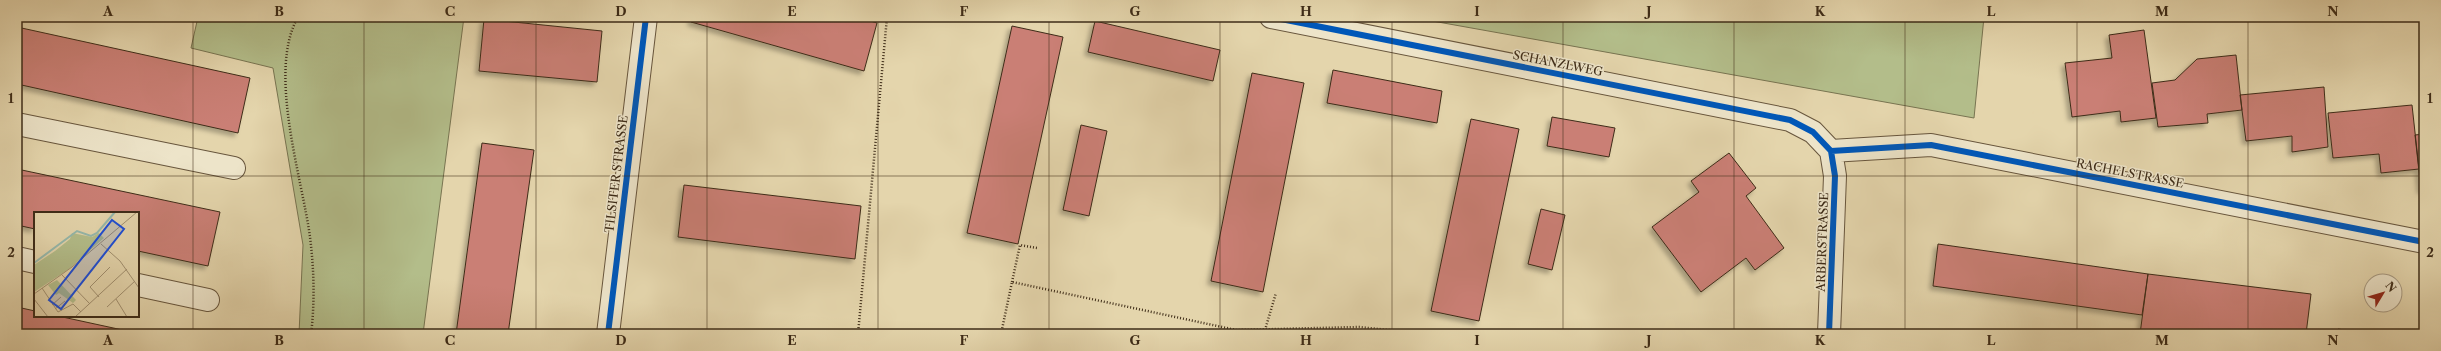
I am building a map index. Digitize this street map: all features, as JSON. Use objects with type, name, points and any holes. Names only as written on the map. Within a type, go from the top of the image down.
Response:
[{"type":"street","name":"TILSITER STRASSE","points":[[608,334],[646,17]]},
{"type":"street","name":"SCHANZLWEG","points":[[1271,17],[1790,120],[1813,132],[1831,151]]},
{"type":"street","points":[[17,124],[234,168]]},
{"type":"street","name":"RACHELSTRASSE","points":[[1831,151],[1932,145],[2424,242]]},
{"type":"street","name":"ARBERSTRASSE","points":[[1829,334],[1835,176],[1831,151]]},
{"type":"street","points":[[17,258],[34,262]]},
{"type":"street","points":[[139,285],[208,300]]},
{"type":"path","points":[[298,17],[294,23],[286,60],[284,90],[310,237],[314,283],[311,334]]},
{"type":"path","points":[[858,334],[888,17]]},
{"type":"path","points":[[1001,334],[1020,245],[1037,248]]},
{"type":"path","points":[[1012,282],[1236,330],[1358,327],[1428,334]]},
{"type":"path","points":[[1265,330],[1276,293]]},
{"type":"green space","points":[[198,17],[464,17],[423,334],[299,334],[303,245],[273,68],[191,48]]},
{"type":"green space","points":[[1410,17],[1984,17],[1974,118]]},
{"type":"building","points":[[692,17],[857,17],[877,23],[864,71],[691,22]]},
{"type":"building","points":[[484,19],[602,31],[597,82],[479,71]]},
{"type":"building","points":[[1095,21],[1220,50],[1213,81],[1088,52]]},
{"type":"building","points":[[1012,26],[1063,37],[1018,244],[967,233]]},
{"type":"building","points":[[17,27],[250,78],[238,133],[17,84]]},
{"type":"building","points":[[2144,30],[2156,118],[2121,122],[2120,111],[2072,117],[2065,63],[2112,58],[2109,35]]},
{"type":"building","points":[[2236,55],[2242,110],[2207,114],[2208,123],[2158,127],[2152,83],[2175,80],[2197,59]]},
{"type":"building","points":[[1333,70],[1442,91],[1437,123],[1327,103]]},
{"type":"building","points":[[1252,73],[1304,83],[1263,292],[1211,281]]},
{"type":"building","points":[[2324,87],[2328,147],[2292,152],[2292,136],[2246,141],[2240,95]]},
{"type":"building","points":[[2412,105],[2419,169],[2381,173],[2379,154],[2333,158],[2328,113]]},
{"type":"building","points":[[1552,117],[1615,128],[1609,157],[1547,146]]},
{"type":"building","points":[[1471,119],[1519,129],[1479,321],[1431,311]]},
{"type":"building","points":[[1081,125],[1107,131],[1089,216],[1063,210]]},
{"type":"building","points":[[2424,134],[2424,190],[2421,190],[2415,135]]},
{"type":"building","points":[[482,143],[534,150],[508,334],[456,334]]},
{"type":"building","points":[[1729,153],[1756,188],[1746,196],[1784,248],[1755,270],[1746,258],[1701,292],[1652,227],[1699,192],[1691,181]]},
{"type":"building","points":[[17,169],[220,212],[208,266],[139,251],[139,212],[34,212],[34,229],[17,225]]},
{"type":"building","points":[[684,185],[861,206],[855,259],[678,237]]},
{"type":"building","points":[[1541,209],[1565,215],[1552,270],[1528,264]]},
{"type":"building","points":[[1938,244],[2148,274],[2142,315],[1933,286]]},
{"type":"building","points":[[2148,274],[2311,294],[2306,334],[2140,334]]},
{"type":"building","points":[[17,307],[34,311],[34,317],[63,317],[141,334],[17,334]]},
{"type":"building","points":[[2338,329],[2372,334],[2337,334]]},
{"type":"cycle path","points":[[608,334],[646,17]]},
{"type":"cycle path","points":[[1271,17],[1790,120],[1813,132],[1831,151]]},
{"type":"cycle path","points":[[1831,151],[1931,145],[2424,242]]},
{"type":"cycle path","points":[[1829,334],[1835,176],[1831,151]]}]
